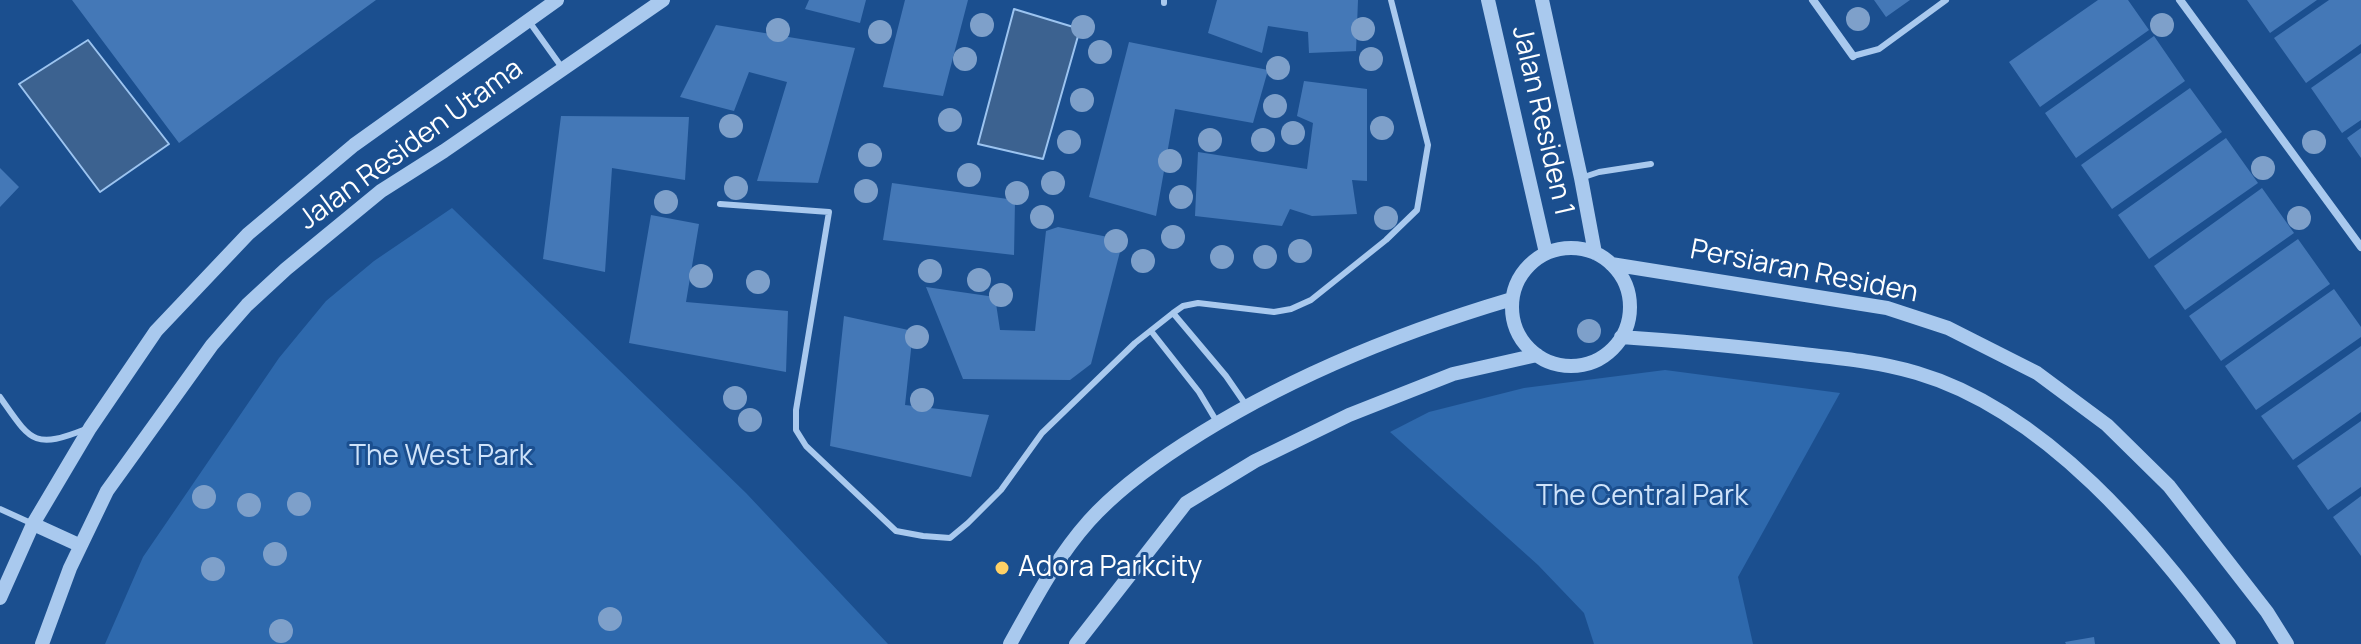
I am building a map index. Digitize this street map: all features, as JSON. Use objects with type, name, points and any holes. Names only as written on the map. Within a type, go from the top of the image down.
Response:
[{"type":"street","name":"Jalan Residen Utama","points":[[0,598],[33,524],[90,428],[156,331],[248,234],[354,145],[557,0]]},
{"type":"street","name":"Jalan Residen Utama","points":[[42,644],[79,545],[113,481],[212,345],[247,305],[381,191],[663,0]]},
{"type":"street","name":"Jalan Residen 1","points":[[1488,0],[1546,253]]},
{"type":"street","name":"Jalan Residen 1","points":[[1542,0],[1595,253]]},
{"type":"street","points":[[1813,0],[1853,56]]},
{"type":"street","points":[[2180,0],[2361,247]]},
{"type":"street","points":[[1562,248],[1579,248],[1595,253],[1611,264],[1623,279],[1629,299],[1628,318],[1621,337],[1609,352],[1592,362],[1574,365],[1555,363],[1537,355],[1517,331],[1512,315],[1512,299],[1518,280],[1529,264],[1546,253],[1562,248]]},
{"type":"street","name":"Persiaran Residen","points":[[1611,264],[1887,308],[1948,328],[2037,373],[2107,425],[2169,486],[2267,612],[2287,644]]},
{"type":"street","points":[[1010,644],[1057,561],[1091,519],[1155,463],[1246,405],[1367,349],[1454,316],[1512,299]]},
{"type":"street","points":[[1621,337],[1711,343],[1867,361],[1918,373],[1962,391],[2015,421],[2076,469],[2183,581],[2229,644]]},
{"type":"street","points":[[1076,644],[1186,503],[1255,461],[1349,415],[1453,374],[1537,355]]},
{"type":"street","points":[[33,524],[79,545]]},
{"type":"lane","points":[[720,204],[829,212],[796,410],[796,430],[806,446],[896,531],[950,538],[1001,490],[1042,433],[1173,313],[1183,306],[1198,303],[1274,312],[1291,309],[1311,300],[1386,240],[1417,210],[1428,145],[1391,0]]},
{"type":"lane","points":[[1853,56],[1879,49],[1946,0]]},
{"type":"lane","points":[[528,19],[563,69]]},
{"type":"lane","points":[[1581,178],[1651,164]]},
{"type":"lane","points":[[1173,313],[1246,405]]},
{"type":"lane","points":[[1151,331],[1199,392],[1217,422]]},
{"type":"lane","points":[[0,397],[22,428],[37,439],[52,441],[90,428]]},
{"type":"lane","points":[[0,509],[33,524]]},
{"type":"green space","name":"The West Park","points":[[452,208],[746,493],[888,644],[105,644],[143,557],[279,358],[326,301],[374,261]]},
{"type":"green space","name":"The Central Park","points":[[1665,370],[1840,393],[1738,577],[1753,644],[1594,644],[1584,613],[1538,565],[1390,432],[1429,412],[1524,388]]},
{"type":"shaded area","points":[[1014,9],[1080,29],[1043,159],[978,144]]},
{"type":"shaded area","points":[[88,40],[169,144],[100,192],[19,84]]},
{"type":"building","points":[[72,0],[376,0],[179,143]]},
{"type":"building","points":[[809,0],[866,0],[860,23],[805,9]]},
{"type":"building","points":[[905,0],[968,0],[943,96],[883,87]]},
{"type":"building","points":[[1217,0],[1358,0],[1356,51],[1309,53],[1308,32],[1268,26],[1262,53],[1208,33]]},
{"type":"building","points":[[1874,0],[1910,0],[1886,17]]},
{"type":"building","points":[[2098,0],[2128,0],[2149,30],[2040,107],[2009,62]]},
{"type":"building","points":[[2247,0],[2317,0],[2270,33]]},
{"type":"building","points":[[2329,0],[2361,0],[2361,44],[2306,83],[2274,38]]},
{"type":"building","points":[[716,25],[855,48],[818,183],[757,181],[787,82],[749,72],[734,111],[680,97]]},
{"type":"building","points":[[2154,36],[2185,81],[2076,158],[2045,113]]},
{"type":"building","points":[[1129,42],[1268,70],[1253,123],[1175,109],[1156,216],[1089,197]]},
{"type":"building","points":[[2361,53],[2361,120],[2342,133],[2311,88]]},
{"type":"building","points":[[1304,81],[1367,89],[1367,181],[1352,180],[1357,214],[1312,216],[1290,209],[1282,226],[1195,216],[1198,152],[1307,169],[1313,123],[1297,116]]},
{"type":"building","points":[[2190,88],[2222,132],[2112,209],[2081,165]]},
{"type":"building","points":[[561,116],[689,117],[685,180],[612,168],[605,272],[543,259]]},
{"type":"building","points":[[2361,128],[2361,158],[2347,138]]},
{"type":"building","points":[[2226,138],[2258,183],[2149,259],[2118,215]]},
{"type":"building","points":[[0,168],[19,187],[0,207]]},
{"type":"building","points":[[892,183],[1015,200],[1014,255],[883,240]]},
{"type":"building","points":[[2262,188],[2294,233],[2185,310],[2154,266]]},
{"type":"building","points":[[651,215],[699,224],[686,302],[788,311],[786,372],[629,343]]},
{"type":"building","points":[[1058,227],[1123,240],[1091,364],[1070,380],[963,379],[926,287],[995,297],[1000,330],[1035,331],[1046,231]]},
{"type":"building","points":[[2298,239],[2330,284],[2221,361],[2189,316]]},
{"type":"building","points":[[2334,289],[2361,327],[2361,337],[2256,410],[2225,366]]},
{"type":"building","points":[[844,316],[913,331],[905,405],[989,415],[971,477],[830,446]]},
{"type":"building","points":[[2361,346],[2361,412],[2293,460],[2261,416]]},
{"type":"building","points":[[2361,421],[2361,487],[2328,510],[2297,466]]},
{"type":"building","points":[[2361,496],[2361,556],[2333,517]]},
{"type":"building","points":[[2094,637],[2095,644],[2065,642]]},
{"type":"place","name":"Adora Parkcity","points":[[1002,568]]}]
